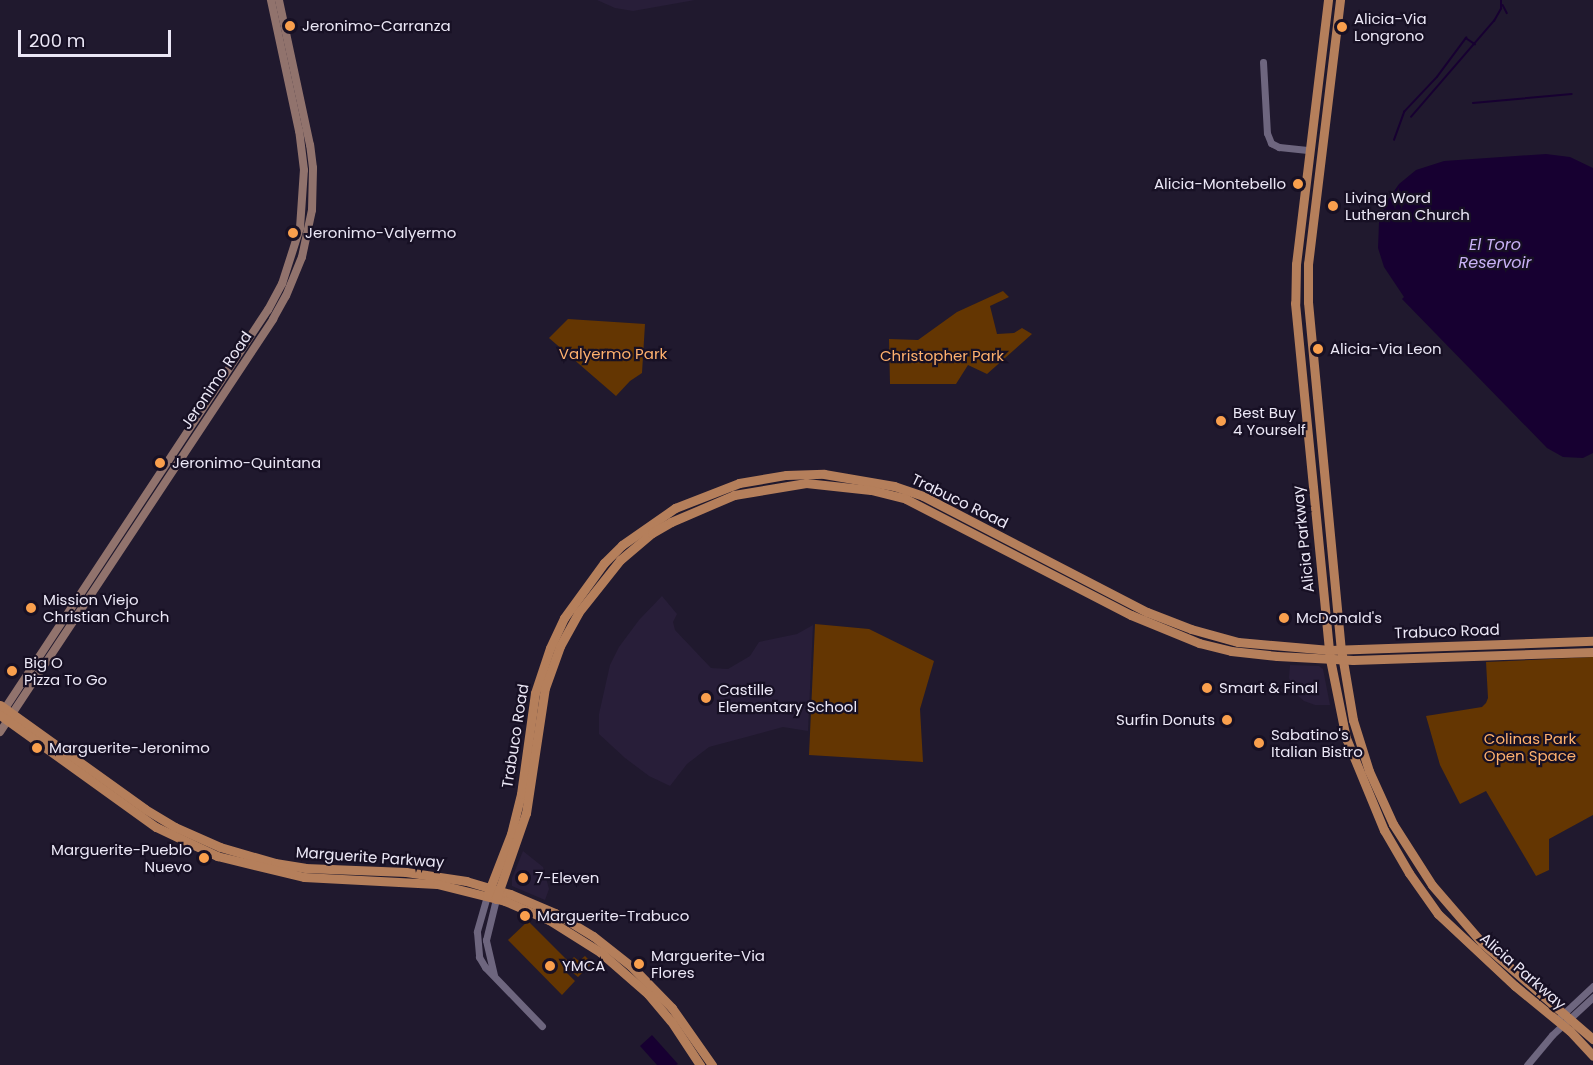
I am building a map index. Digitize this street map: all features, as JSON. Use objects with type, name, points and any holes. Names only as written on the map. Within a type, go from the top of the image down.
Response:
[{"type":"main road","name":"Jeronimo Road","points":[[0,732],[5,712],[268,310],[282,284],[300,228],[304,170],[299,131],[270,0]]},
{"type":"main road","name":"Jeronimo Road","points":[[5,712],[273,319],[286,296],[302,257],[312,210],[313,168],[279,0]]},
{"type":"main road","name":"Alicia Parkway","points":[[1328,0],[1296,264],[1297,336],[1330,654],[1346,738],[1384,830],[1408,873],[1438,914],[1515,987],[1593,1039]]},
{"type":"main road","name":"Alicia Parkway","points":[[1340,0],[1308,264],[1308,302],[1342,654],[1353,720],[1369,771],[1393,824],[1432,885],[1482,943],[1564,1019],[1593,1056]]},
{"type":"main road","points":[[1314,208],[1311,194],[1314,159],[1310,150],[1316,142],[1326,113]]},
{"type":"main road","points":[[1302,381],[1315,380]]},
{"type":"main road","name":"Trabuco Road","points":[[493,893],[521,834],[525,795],[545,688],[560,646],[578,613],[627,552],[671,522],[734,495],[771,487],[836,484],[871,490],[906,500],[1131,615],[1199,643],[1231,651],[1330,654],[1593,652]]},
{"type":"main road","name":"Trabuco Road","points":[[1342,654],[1593,641]]},
{"type":"main road","name":"Marguerite Parkway","points":[[5,712],[175,827],[238,853],[298,872],[433,874],[536,904],[575,924],[631,966],[672,1008],[712,1065]]},
{"type":"main road","points":[[1359,774],[1369,771]]},
{"type":"main road","name":"Marguerite Parkway","points":[[493,893],[556,924],[600,952],[648,994],[671,1022],[700,1065]]},
{"type":"street","points":[[1263,62],[1267,134],[1270,143],[1279,147],[1310,150]]},
{"type":"street","points":[[493,893],[479,921],[476,943],[484,968],[542,1026]]},
{"type":"street","points":[[1527,1065],[1593,986]]},
{"type":"street","points":[[1564,1019],[1593,997]]},
{"type":"shaded area","points":[[597,0],[695,0],[633,11],[615,8]]},
{"type":"shaded area","name":"Castille Elementary School","points":[[662,596],[677,614],[673,622],[675,630],[711,668],[728,669],[750,656],[759,642],[797,634],[813,625],[808,731],[783,727],[709,747],[687,764],[670,786],[649,776],[599,734],[599,714],[610,665],[619,647],[639,620]]},
{"type":"shaded area","points":[[1290,665],[1319,666],[1323,669],[1330,705],[1315,705],[1304,701],[1296,694],[1289,678]]},
{"type":"shaded area","points":[[523,851],[543,867],[549,889],[545,900],[512,886],[512,878]]},
{"type":"green space","name":"Christopher Park","points":[[1003,291],[1009,297],[990,306],[997,334],[1014,333],[1022,328],[1032,334],[987,374],[968,365],[956,384],[890,384],[889,339],[918,340],[957,312]]},
{"type":"green space","name":"Valyermo Park","points":[[568,319],[645,324],[642,373],[630,381],[616,396],[549,338]]},
{"type":"green space","points":[[815,624],[869,629],[934,661],[920,709],[923,762],[809,755]]},
{"type":"green space","name":"Colinas Park Open Space","points":[[1593,657],[1593,815],[1549,839],[1549,870],[1536,876],[1486,791],[1460,804],[1440,765],[1426,716],[1482,707],[1488,698],[1486,662]]},
{"type":"green space","points":[[528,921],[569,962],[574,957],[579,961],[585,956],[592,963],[578,977],[567,968],[569,963],[564,970],[575,981],[562,995],[508,940]]},
{"type":"water","name":"El Toro Reservoir","points":[[1546,154],[1570,157],[1593,168],[1593,453],[1583,458],[1563,457],[1547,448],[1402,299],[1404,297],[1384,267],[1378,248],[1379,222],[1387,201],[1399,184],[1416,170],[1444,161]]},
{"type":"water","points":[[652,1035],[678,1064],[657,1065],[640,1046]]},
{"type":"waterway","points":[[1411,117],[1494,21],[1501,9],[1501,1]]},
{"type":"waterway","points":[[1503,5],[1507,13]]},
{"type":"waterway","points":[[1394,140],[1404,112],[1437,77],[1466,38],[1475,44]]},
{"type":"waterway","points":[[1473,103],[1572,94]]},
{"type":"place","name":"Jeronimo-Carranza","points":[[290,26]]},
{"type":"place","name":"Alicia-Via Longrono","points":[[1342,27]]},
{"type":"place","name":"Alicia-Montebello","points":[[1298,184]]},
{"type":"place","name":"Living Word Lutheran Church","points":[[1333,206]]},
{"type":"place","name":"Jeronimo-Valyermo","points":[[293,233]]},
{"type":"place","name":"Alicia-Via Leon","points":[[1318,349]]},
{"type":"place","name":"Best Buy 4 Yourself","points":[[1221,421]]},
{"type":"place","name":"Jeronimo-Quintana","points":[[160,463]]},
{"type":"place","name":"Mission Viejo Christian Church","points":[[31,608]]},
{"type":"place","name":"McDonald's","points":[[1284,618]]},
{"type":"place","name":"Big O Pizza To Go","points":[[12,671]]},
{"type":"place","name":"Smart & Final","points":[[1207,688]]},
{"type":"place","name":"Castille Elementary School","points":[[706,698]]},
{"type":"place","name":"Surfin Donuts","points":[[1227,720]]},
{"type":"place","name":"Sabatino's Italian Bistro","points":[[1259,743]]},
{"type":"place","name":"Marguerite-Jeronimo","points":[[37,748]]},
{"type":"place","name":"Marguerite-Pueblo Nuevo","points":[[204,858]]},
{"type":"place","name":"7-Eleven","points":[[523,878]]},
{"type":"place","name":"Marguerite-Trabuco","points":[[525,916]]},
{"type":"place","name":"Marguerite-Via Flores","points":[[639,964]]},
{"type":"place","name":"YMCA","points":[[550,966]]}]
